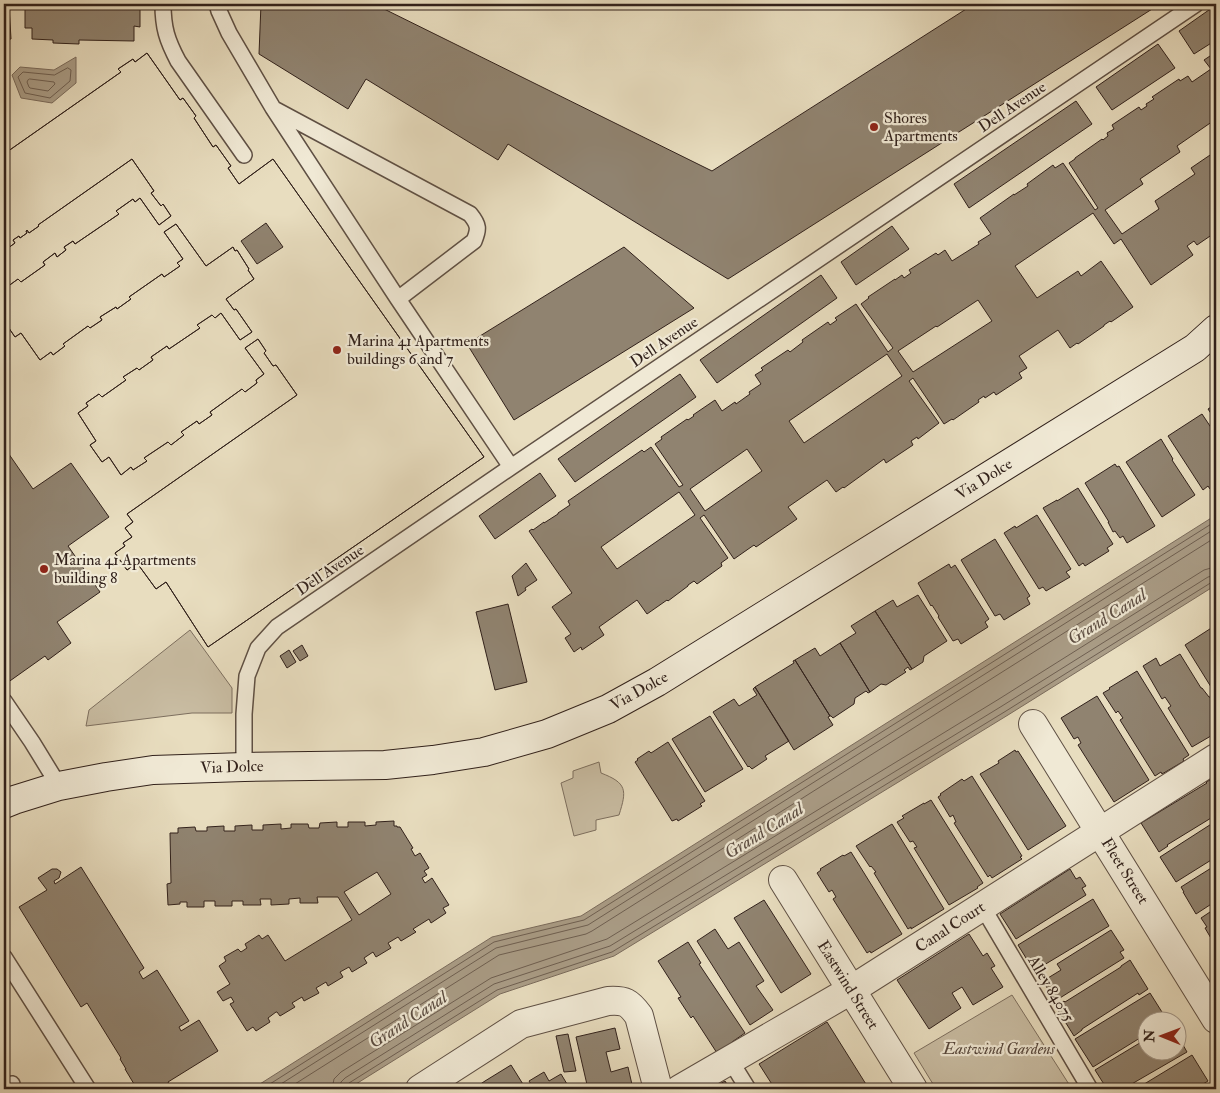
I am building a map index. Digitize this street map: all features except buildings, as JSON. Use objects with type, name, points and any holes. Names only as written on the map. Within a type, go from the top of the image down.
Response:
[{"type":"street","name":"Via Dolce","points":[[4,804],[59,786],[153,770],[244,766],[385,765],[484,752],[547,734],[608,709],[657,682],[1206,346],[1216,329]]},
{"type":"street","name":"Fleet Street","points":[[1033,724],[1216,1020]]},
{"type":"street","name":"Canal Court","points":[[680,1089],[851,990],[1216,758]]},
{"type":"street","name":"Eastwind Street","points":[[783,880],[913,1089]]},
{"type":"street","points":[[420,1089],[521,1024],[618,1000],[626,1002],[639,1016],[658,1089]]},
{"type":"lane","points":[[162,4],[164,30],[178,61],[244,155]]},
{"type":"lane","points":[[218,4],[219,11],[229,33],[273,108],[511,467]]},
{"type":"lane","name":"Dell Avenue","points":[[244,766],[244,714],[247,676],[258,648],[277,628],[511,467],[1196,4]]},
{"type":"lane","points":[[273,108],[470,214],[476,222],[478,231],[474,242],[398,299]]},
{"type":"lane","points":[[4,701],[59,786]]},
{"type":"lane","name":"Alley 84075","points":[[982,906],[1090,1089]]},
{"type":"lane","points":[[4,957],[88,1089]]},
{"type":"lane","points":[[730,1060],[748,1089]]},
{"type":"green space","points":[[190,630],[232,688],[232,713],[192,713],[86,726],[89,710]]},
{"type":"green space","points":[[599,762],[601,773],[616,780],[623,788],[624,793],[619,815],[596,820],[596,830],[574,836],[561,783],[573,778],[573,771]]},
{"type":"green space","name":"Eastwind Gardens","points":[[1012,995],[1072,1089],[936,1089],[914,1053]]},
{"type":"water","points":[[76,57],[76,83],[52,103],[21,98],[12,75],[20,67],[54,70]]},
{"type":"water","name":"Grand Canal","points":[[1216,515],[1216,585],[1008,715],[614,956],[500,994],[348,1089],[252,1089],[492,937],[581,916]]},
{"type":"place","name":"Shores Apartments","points":[[874,127]]},
{"type":"place","name":"Marina 41 Apartments buildings 6 and 7","points":[[337,350]]},
{"type":"place","name":"Marina 41 Apartments building 8","points":[[44,569]]}]
